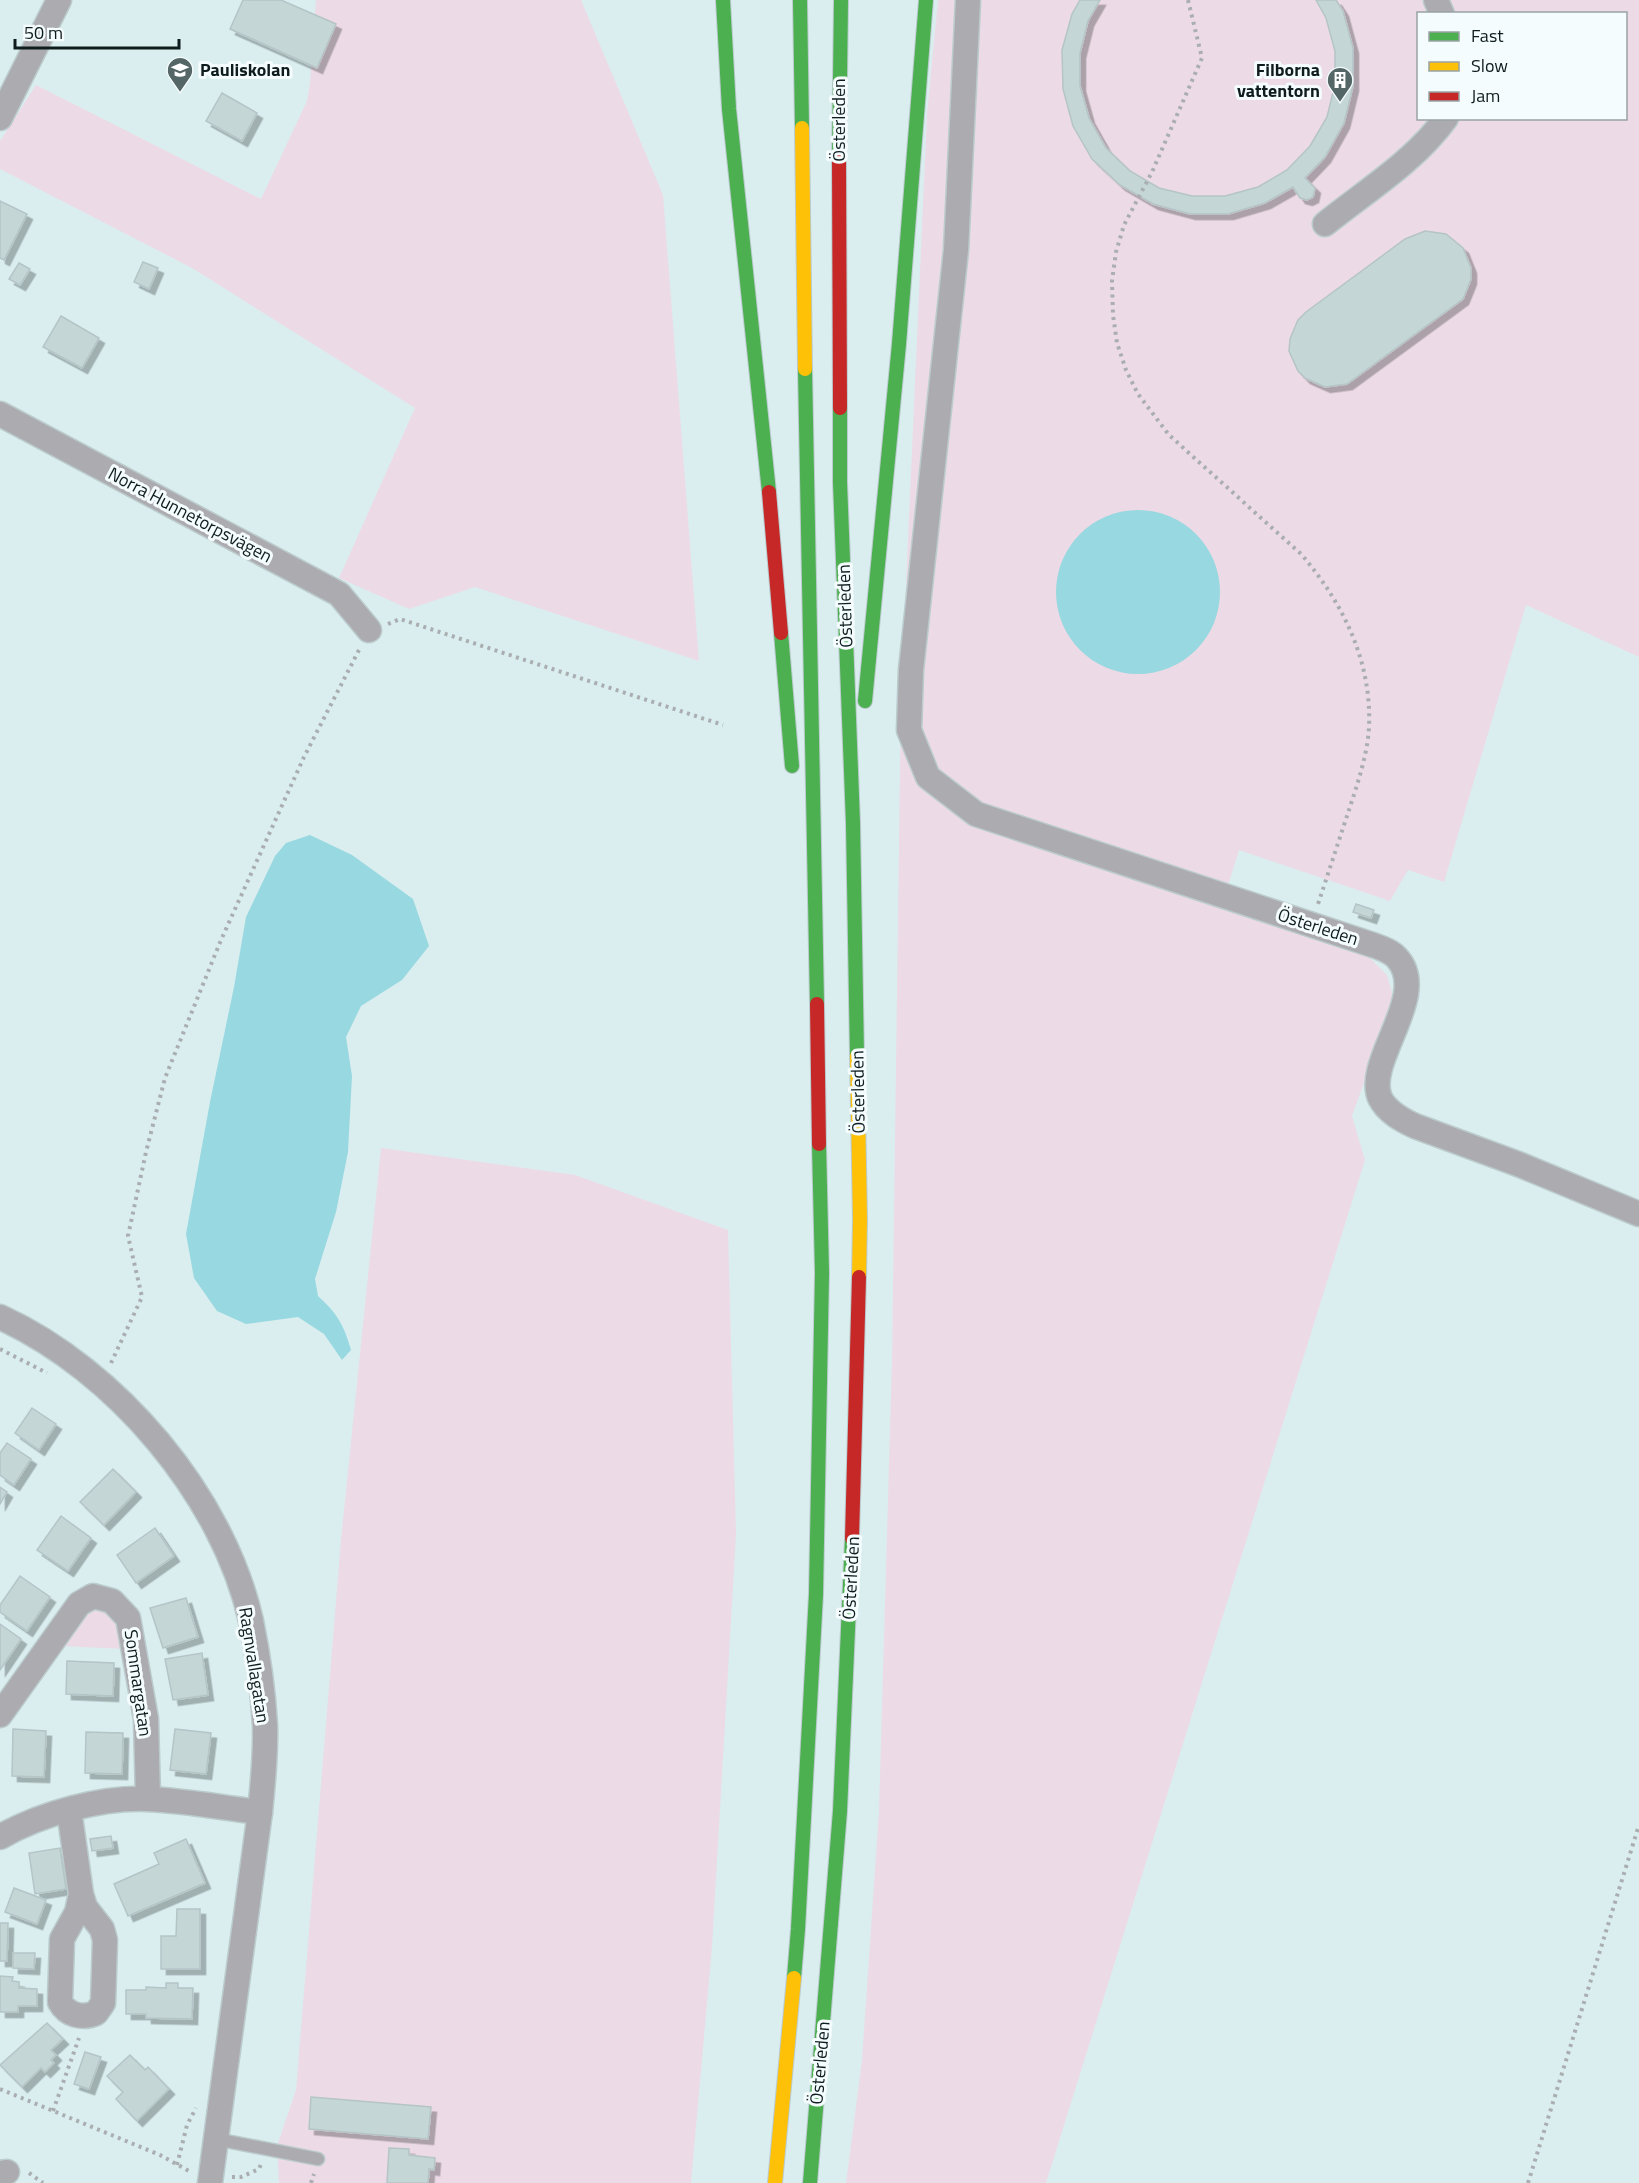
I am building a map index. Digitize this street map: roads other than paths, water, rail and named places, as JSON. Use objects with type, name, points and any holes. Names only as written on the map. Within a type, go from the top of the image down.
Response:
[{"type":"main road","points":[[723,0],[729,109],[767,462],[793,777]]},
{"type":"main road","name":"Österleden","points":[[775,2183],[798,1929],[816,1594],[822,1273],[800,0]]},
{"type":"main road","name":"Österleden","points":[[810,2183],[840,1811],[855,1468],[860,1219],[853,823],[840,482],[839,71],[841,0]]},
{"type":"main road","points":[[853,823],[893,415],[926,0]]},
{"type":"main road","points":[[801,859],[818,1017]]},
{"type":"street","points":[[0,118],[59,0]]},
{"type":"street","name":"Österleden","points":[[968,0],[956,250],[911,670],[909,730],[928,777],[976,814],[1389,952],[1398,959],[1406,971],[1407,986],[1378,1081],[1380,1097],[1392,1113],[1415,1126],[1518,1164],[1639,1214]]},
{"type":"street","points":[[1325,224],[1407,158],[1436,132],[1445,120]]},
{"type":"street","name":"Norra Hunnetorpsvägen","points":[[0,414],[339,594],[369,630]]},
{"type":"street","name":"Ragnvallagatan","points":[[3,1326],[61,1353],[101,1383],[144,1423],[188,1482],[226,1551],[250,1620],[262,1688],[265,1727],[260,1812],[211,2180]]},
{"type":"street","name":"Sommargatan","points":[[0,1715],[79,1604],[93,1596],[111,1600],[128,1618],[134,1643],[146,1719],[148,1799]]},
{"type":"street","points":[[2,1829],[69,1810],[108,1802],[148,1799],[260,1812]]},
{"type":"street","points":[[69,1810],[81,1894],[86,1907],[102,1929],[105,1940],[103,2002],[96,2013],[87,2016],[69,2012],[60,2002],[62,1939],[77,1912],[81,1894]]},
{"type":"lane","points":[[216,2139],[318,2159]]},
{"type":"water","points":[[1138,510],[1169,516],[1196,534],[1214,561],[1220,592],[1214,623],[1196,650],[1169,668],[1138,674],[1107,668],[1080,650],[1062,623],[1056,592],[1062,561],[1080,534],[1107,516]]},
{"type":"water","points":[[310,835],[352,855],[413,899],[429,946],[402,980],[361,1006],[346,1037],[352,1076],[348,1152],[336,1212],[315,1279],[318,1296],[339,1320],[351,1350],[342,1360],[324,1334],[298,1317],[246,1324],[217,1311],[194,1278],[186,1234],[246,917],[275,856],[286,843]]},
{"type":"place","name":"Pauliskolan","points":[[180,93]]},
{"type":"place","name":"Filborna vattentorn","points":[[1340,103]]}]
